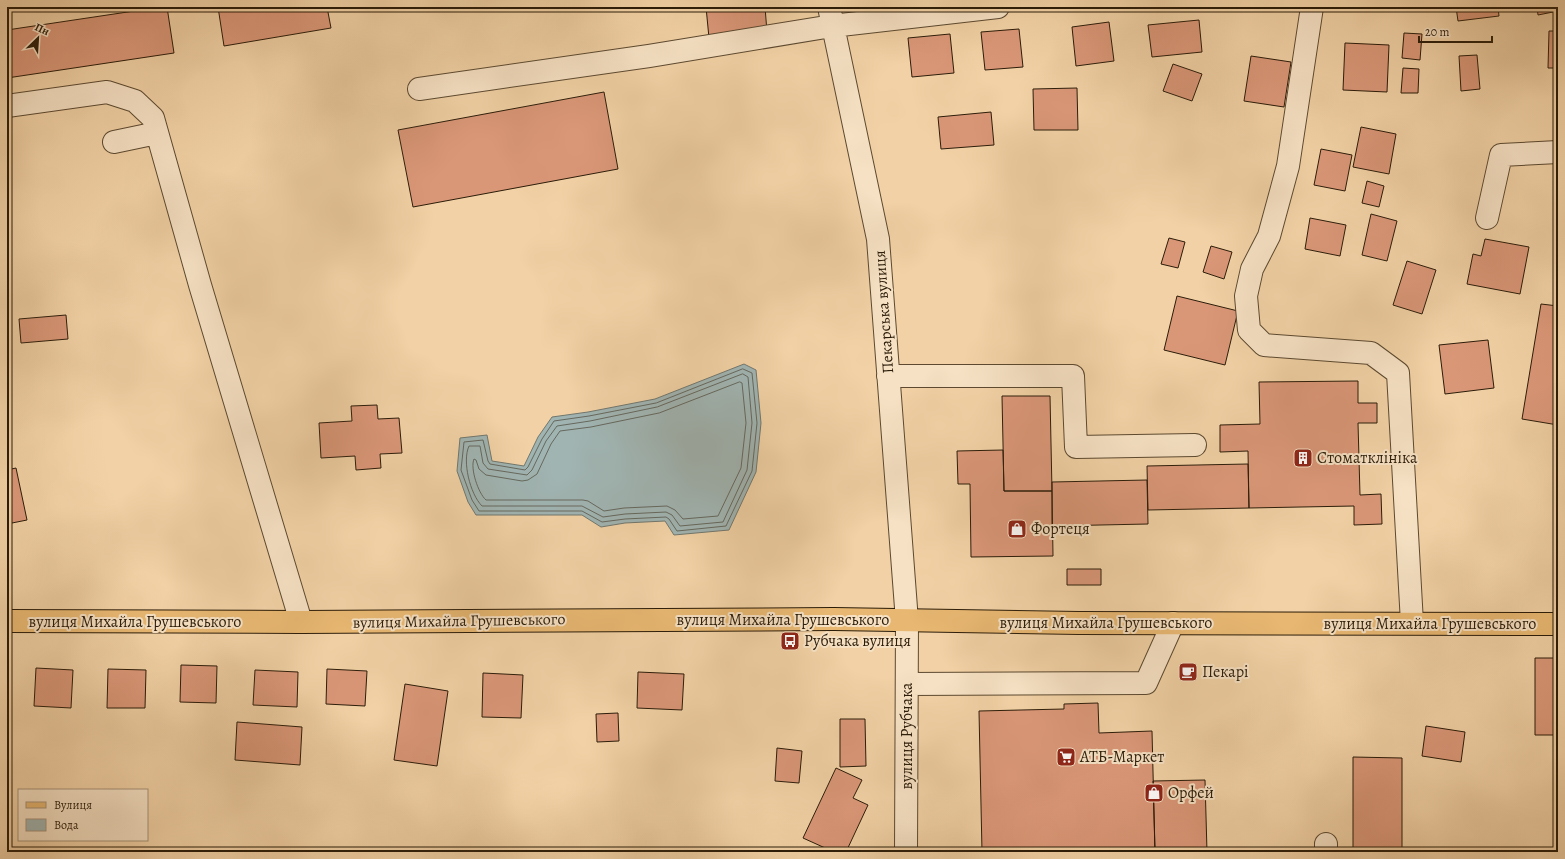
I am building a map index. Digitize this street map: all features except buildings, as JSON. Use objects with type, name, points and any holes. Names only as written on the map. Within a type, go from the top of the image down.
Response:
[{"type":"main road","name":"вулиця Михайла Грушевського","points":[[7,621],[302,622],[834,618],[906,621],[1558,624]]},
{"type":"street","points":[[419,89],[648,56],[831,17],[998,7]]},
{"type":"street","points":[[1312,7],[1288,166],[1269,236],[1252,269],[1246,296],[1249,330],[1264,345],[1371,353],[1398,373],[1412,623]]},
{"type":"street","name":"Пекарська вулиця","points":[[831,17],[878,239],[906,621]]},
{"type":"street","points":[[7,106],[107,92],[135,101],[153,118],[200,284],[302,622]]},
{"type":"street","points":[[114,142],[157,134]]},
{"type":"street","points":[[1487,218],[1501,155],[1558,152]]},
{"type":"street","points":[[888,376],[1073,376],[1076,447],[1195,445]]},
{"type":"street","name":"вулиця Рубчака","points":[[906,621],[906,852]]},
{"type":"street","points":[[907,684],[1146,683],[1173,623]]},
{"type":"water","points":[[744,364],[756,370],[761,423],[756,472],[729,530],[674,535],[665,521],[625,523],[601,527],[582,515],[476,515],[468,502],[457,471],[460,438],[487,435],[492,461],[524,466],[538,437],[552,417],[588,412],[655,399]]},
{"type":"place","name":"Стоматклініка","points":[[1303,458]]},
{"type":"place","name":"Фортеця","points":[[1017,529]]},
{"type":"place","name":"Рубчака вулиця","points":[[790,641]]},
{"type":"place","name":"Пекарі","points":[[1188,672]]},
{"type":"place","name":"АТБ-Маркет","points":[[1066,757]]},
{"type":"place","name":"Орфей","points":[[1154,793]]}]
